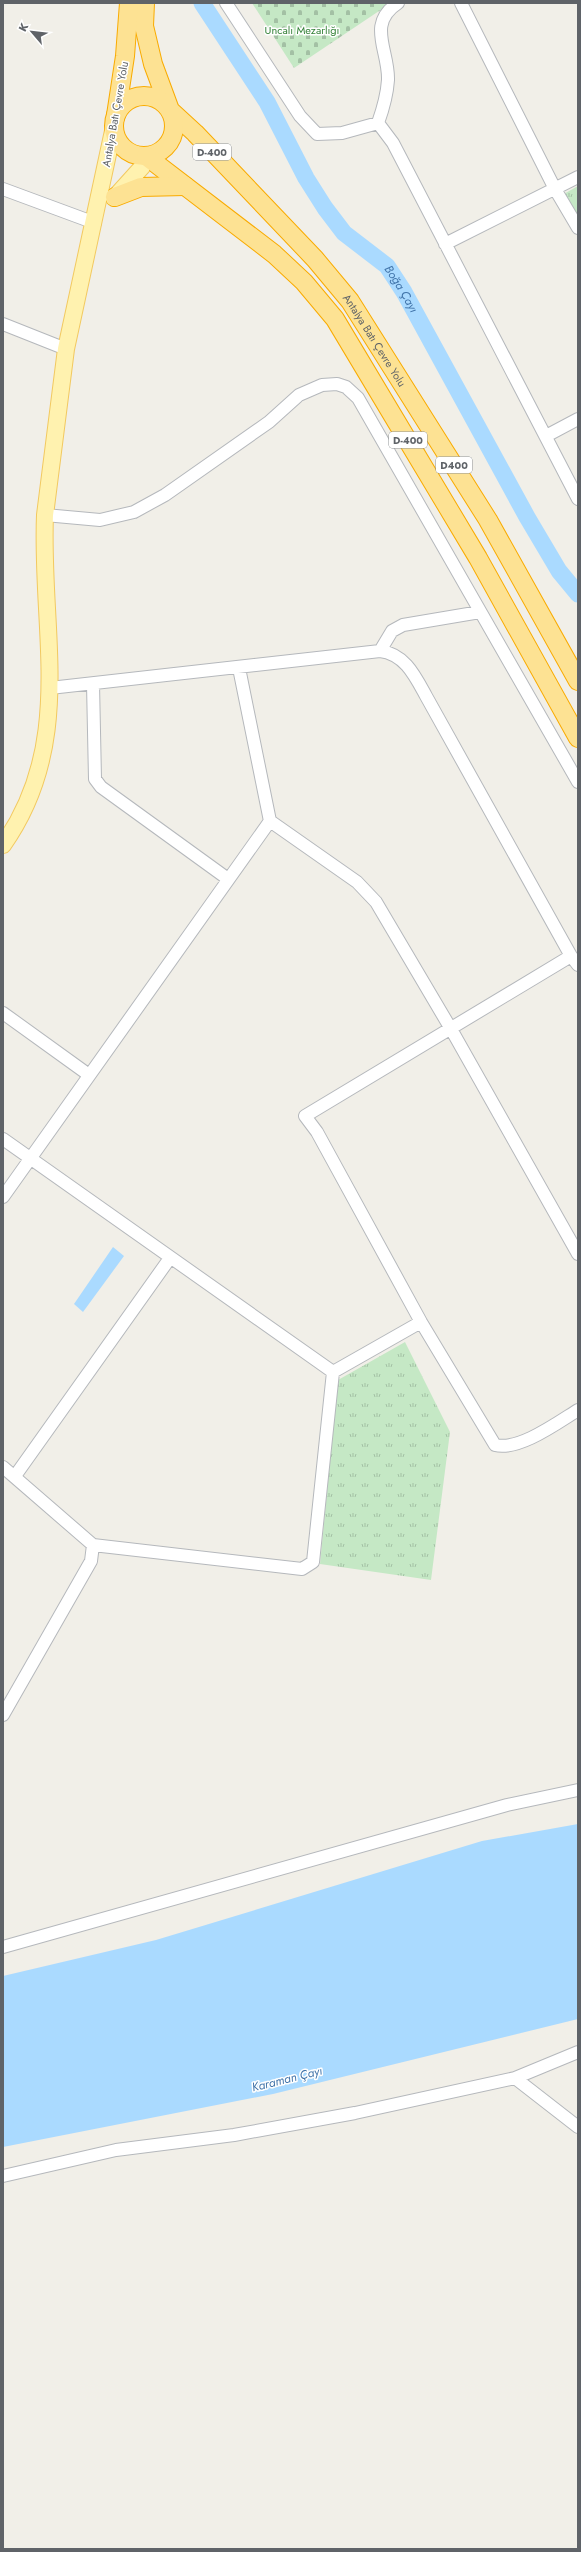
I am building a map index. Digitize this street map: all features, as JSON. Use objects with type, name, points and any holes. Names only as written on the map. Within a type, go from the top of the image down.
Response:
[{"type":"highway","name":"Antalya Batı Çevre Yolu","points":[[116,117],[125,56],[129,3]]},
{"type":"highway","name":"Antalya Batı Çevre Yolu","points":[[144,3],[144,26],[155,71],[170,110],[195,133],[315,259],[350,301],[390,361],[488,520],[578,681]]},
{"type":"highway","points":[[116,117],[127,102],[138,97],[150,97],[158,100],[170,110],[174,124],[172,137],[164,148],[146,156]]},
{"type":"highway","name":"D-400","points":[[116,117],[115,127],[119,142],[129,152],[146,156],[274,254],[304,282],[335,319],[478,558],[578,738]]},
{"type":"highway","points":[[115,197],[141,187],[185,186]]},
{"type":"main road","name":"Antalya Batı Çevre Yolu","points":[[3,845],[35,786],[43,759],[50,688],[44,542],[45,515],[66,349],[95,223],[116,117]]},
{"type":"main road","points":[[95,223],[115,197],[142,168],[146,156]]},
{"type":"street","points":[[226,3],[300,116],[317,134],[342,133],[378,123]]},
{"type":"street","points":[[378,123],[386,100],[388,80],[387,60],[380,28],[384,16],[398,3]]},
{"type":"street","points":[[461,3],[556,189],[578,228]]},
{"type":"street","points":[[378,123],[393,144],[578,499]]},
{"type":"street","points":[[445,244],[578,177]]},
{"type":"street","points":[[3,189],[95,223]]},
{"type":"street","points":[[3,324],[66,349]]},
{"type":"street","points":[[45,515],[100,520],[134,512],[165,495],[269,422],[300,395],[322,385],[336,384],[346,388],[358,398],[578,782]]},
{"type":"street","points":[[546,436],[578,419]]},
{"type":"street","points":[[380,651],[392,631],[403,625],[480,612]]},
{"type":"street","points":[[50,688],[380,651],[397,656],[411,670],[575,960],[451,1029],[305,1116],[317,1132],[421,1322],[495,1445],[505,1448],[538,1434],[578,1410]]},
{"type":"street","points":[[239,668],[270,821],[357,882],[376,902],[451,1029],[578,1254]]},
{"type":"street","points":[[94,684],[96,779],[101,787],[228,879]]},
{"type":"street","points":[[3,1196],[270,821]]},
{"type":"street","points":[[3,1013],[89,1075]]},
{"type":"street","points":[[3,1139],[333,1372]]},
{"type":"street","points":[[14,1476],[170,1258]]},
{"type":"street","points":[[333,1372],[421,1322]]},
{"type":"street","points":[[3,1467],[93,1545],[302,1569],[313,1562],[333,1372]]},
{"type":"street","points":[[3,1715],[91,1561],[93,1545]]},
{"type":"street","points":[[3,1947],[500,1807],[578,1790]]},
{"type":"street","points":[[3,2176],[116,2150],[234,2135],[354,2113],[515,2078],[578,2052]]},
{"type":"street","points":[[515,2078],[578,2127]]},
{"type":"green space","name":"Uncalı Mezarlığı","points":[[252,3],[391,3],[294,68]]},
{"type":"green space","points":[[578,186],[578,219],[562,195]]},
{"type":"green space","points":[[405,1342],[450,1432],[431,1580],[320,1564],[338,1380]]},
{"type":"water","points":[[113,1247],[124,1256],[83,1312],[74,1304]]},
{"type":"water","name":"Karaman Çayı","points":[[578,1824],[578,2019],[273,2094],[3,2147],[3,1976],[156,1940],[482,1841]]},
{"type":"waterway","name":"Boğa Çayı","points":[[202,3],[267,102],[306,178],[325,208],[344,233],[387,266],[404,292],[527,517],[559,571],[578,594]]}]
